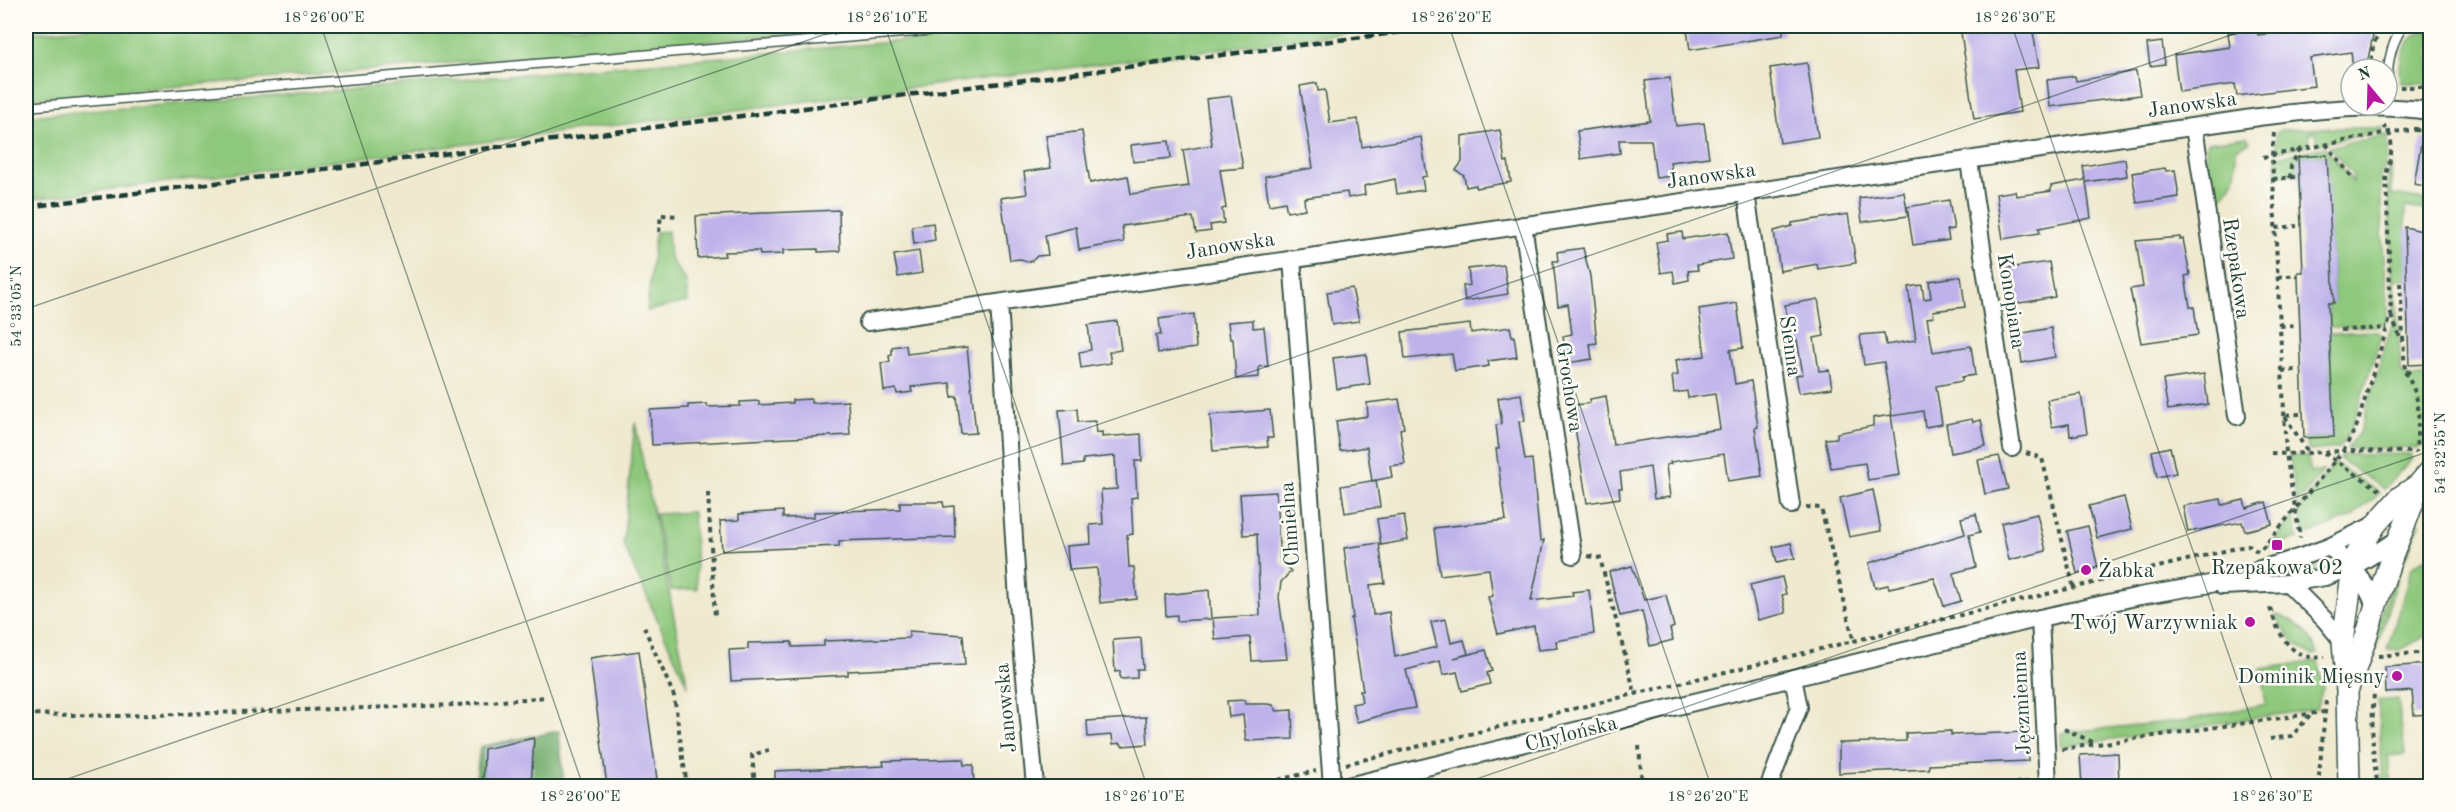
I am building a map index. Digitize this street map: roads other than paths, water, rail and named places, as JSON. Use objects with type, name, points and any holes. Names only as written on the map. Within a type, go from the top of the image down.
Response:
[{"type":"street","name":"Janowska","points":[[2399,106],[2423,110]]},
{"type":"street","name":"Janowska","points":[[868,322],[2194,127],[2339,108]]},
{"type":"street","name":"Rzepakowa","points":[[2194,127],[2237,416]]},
{"type":"street","name":"Konopiana","points":[[1968,161],[2012,448]]},
{"type":"street","name":"Sienna","points":[[1746,193],[1791,505]]},
{"type":"street","name":"Grochowa","points":[[1523,225],[1574,555]]},
{"type":"street","name":"Chmielna","points":[[1292,259],[1332,786]]},
{"type":"street","name":"Janowska","points":[[999,303],[1017,590],[1035,786]]},
{"type":"street","name":"Chylońska","points":[[2353,567],[2357,554],[2376,524],[2400,497],[2421,466]]},
{"type":"street","points":[[2347,691],[2360,658],[2397,540],[2413,507],[2421,466]]},
{"type":"street","name":"Chylońska","points":[[1348,786],[2040,618],[2130,598],[2210,584],[2329,547],[2376,524]]},
{"type":"street","name":"Chylońska","points":[[2210,584],[2228,587],[2288,583],[2325,577],[2353,567],[2397,540]]},
{"type":"street","points":[[2329,547],[2353,567],[2367,585],[2375,606]]},
{"type":"street","points":[[2349,786],[2347,691],[2343,642],[2353,567]]},
{"type":"street","points":[[2288,583],[2325,620],[2343,642]]},
{"type":"street","name":"Jęczmienna","points":[[2040,618],[2048,786]]},
{"type":"street","points":[[1769,786],[1799,707],[1793,678]]},
{"type":"lane","points":[[26,107],[985,26]]},
{"type":"lane","points":[[2388,57],[2403,26]]},
{"type":"railway","points":[[26,207],[1449,26]]},
{"type":"place","name":"Rzepakowa 02","points":[[2277,545]]},
{"type":"place","name":"Żabka","points":[[2086,570]]},
{"type":"place","name":"Twój Warzywniak","points":[[2250,622]]},
{"type":"place","name":"Dominik Mięsny","points":[[2397,676]]}]
